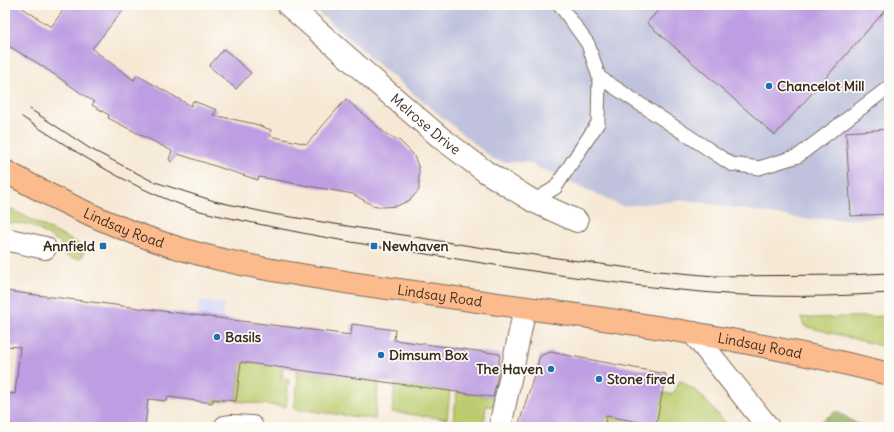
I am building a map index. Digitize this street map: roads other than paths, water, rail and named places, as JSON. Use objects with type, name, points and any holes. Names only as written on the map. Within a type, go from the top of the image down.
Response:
[{"type":"main road","name":"Lindsay Road","points":[[5,171],[37,189],[104,221],[185,250],[304,275],[693,333],[823,357],[889,374]]},
{"type":"street","name":"Melrose Drive","points":[[288,5],[332,45],[441,138],[494,178],[533,201],[577,222]]},
{"type":"street","points":[[5,239],[45,248]]},
{"type":"street","points":[[500,427],[525,308]]},
{"type":"street","points":[[693,333],[768,427]]},
{"type":"street","points":[[225,427],[252,427]]},
{"type":"lane","points":[[533,201],[555,188],[598,123],[599,77],[588,44],[560,5]]},
{"type":"lane","points":[[599,77],[731,164],[759,168],[798,156],[889,86]]},
{"type":"tram line","points":[[30,109],[89,148],[152,181],[214,201],[273,214],[477,247],[637,269],[714,276],[849,275],[889,273]]},
{"type":"tram line","points":[[22,117],[98,165],[158,196],[205,212],[290,231],[373,246],[526,270],[676,290],[735,295],[779,296],[889,293]]},
{"type":"place","name":"Chancelot Mill","points":[[769,86]]},
{"type":"place","name":"Annfield","points":[[103,246]]},
{"type":"place","name":"Newhaven","points":[[374,246]]},
{"type":"place","name":"Basils","points":[[217,337]]},
{"type":"place","name":"Dimsum Box","points":[[381,355]]},
{"type":"place","name":"The Haven","points":[[551,369]]},
{"type":"place","name":"Stone fired","points":[[599,379]]}]
